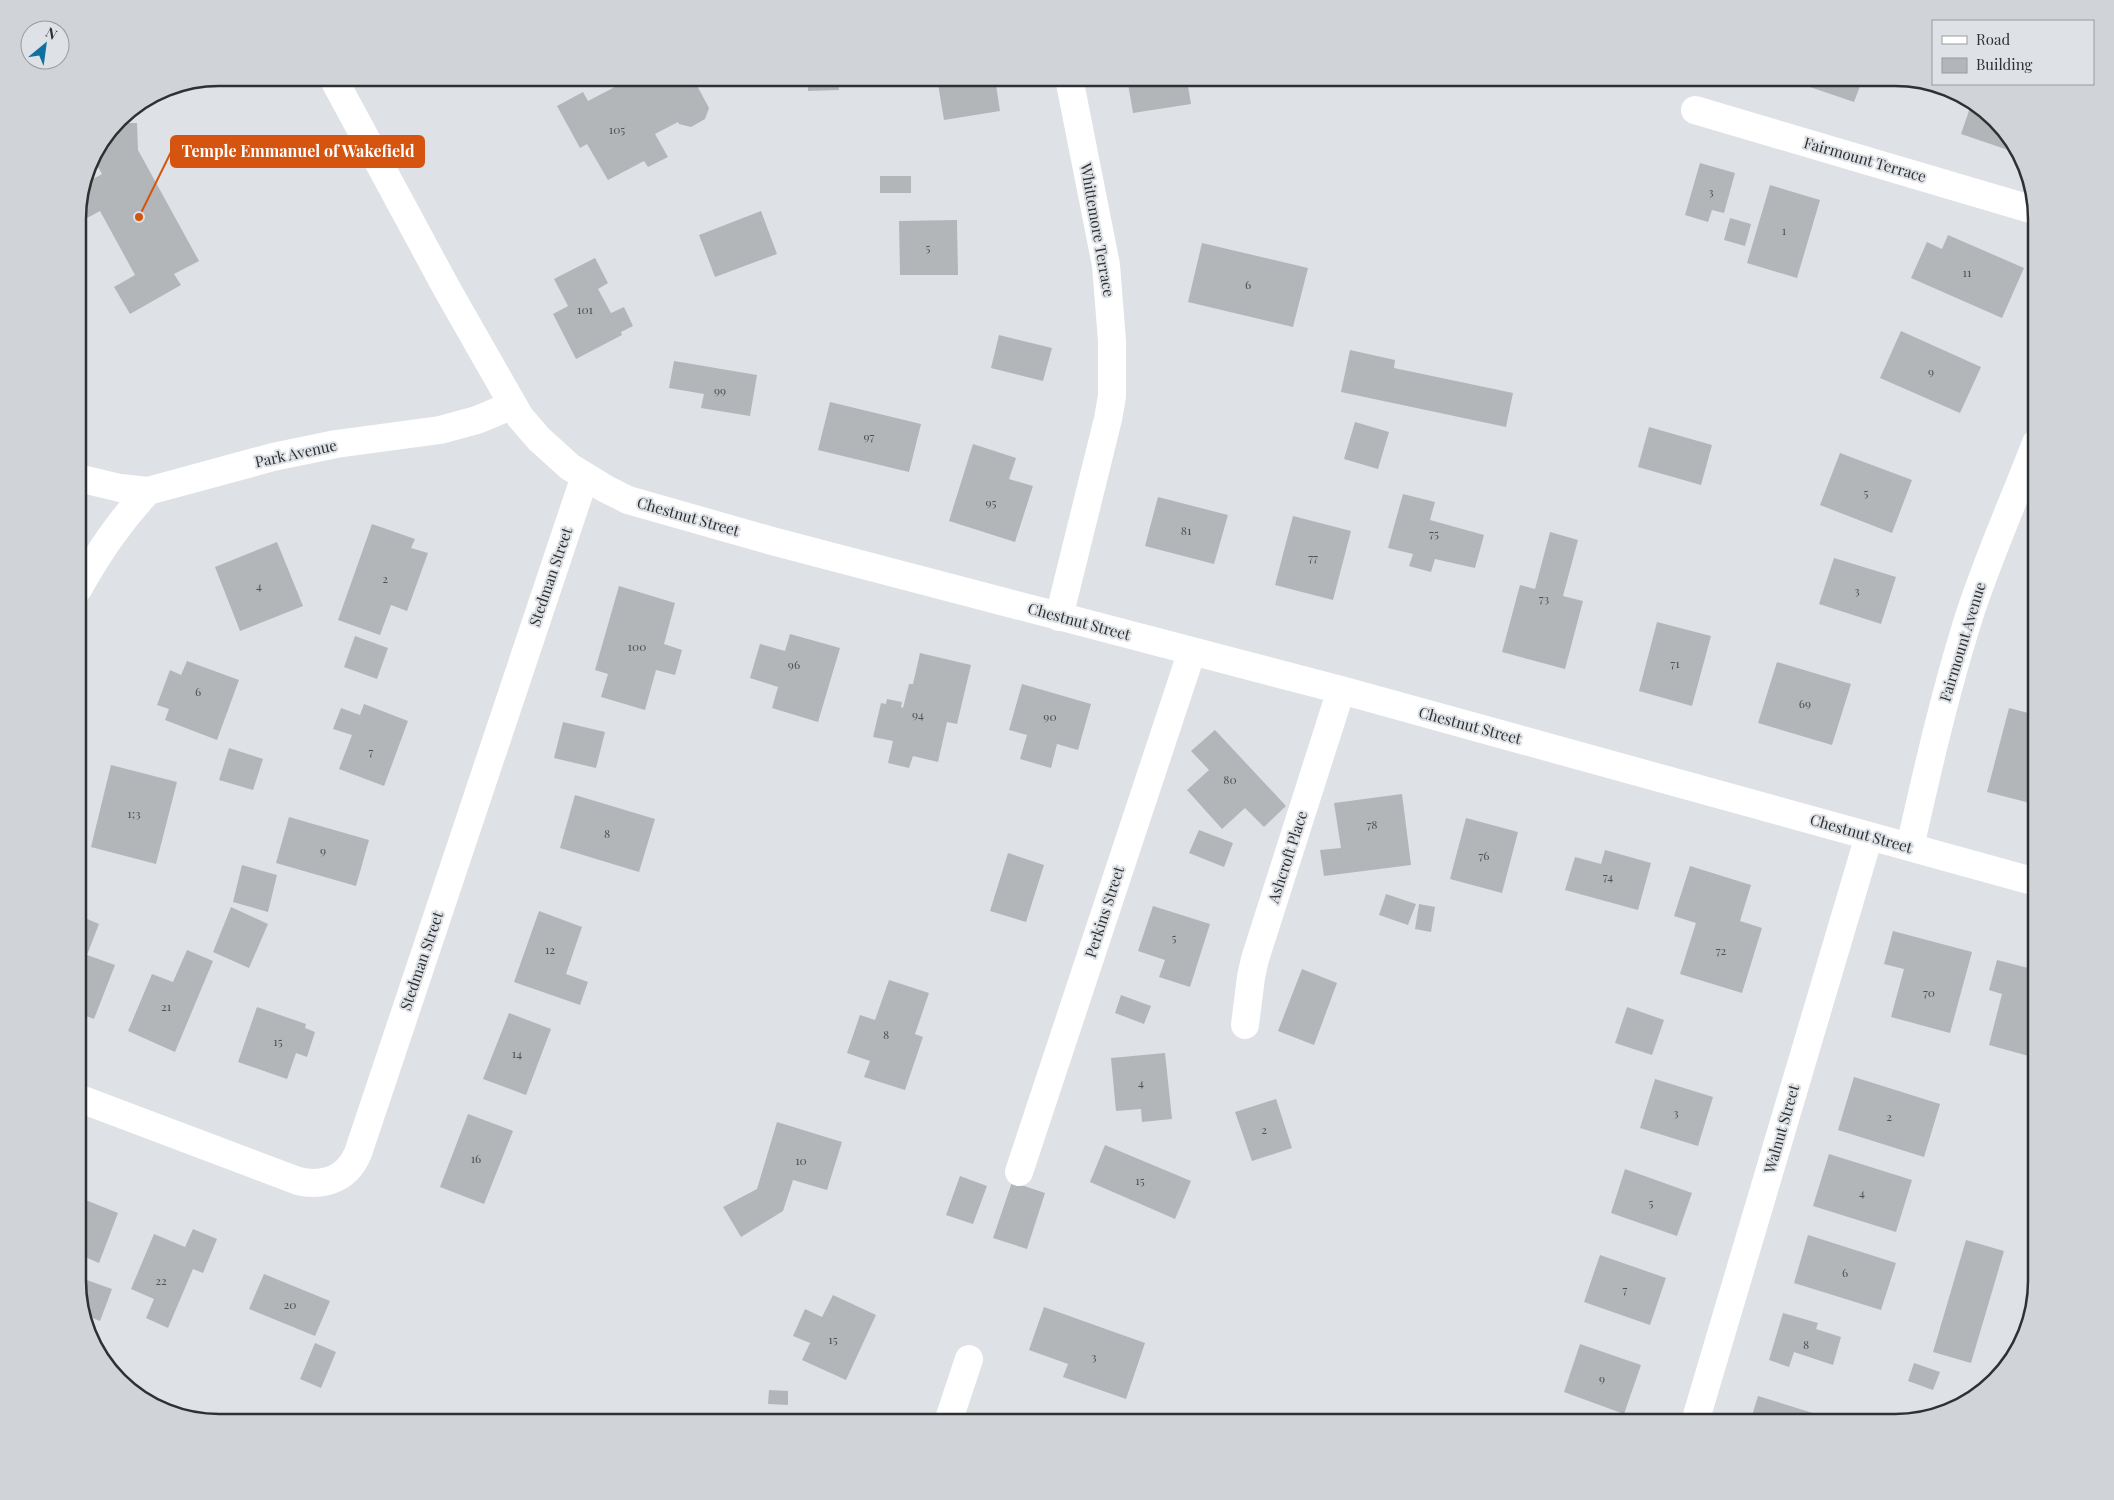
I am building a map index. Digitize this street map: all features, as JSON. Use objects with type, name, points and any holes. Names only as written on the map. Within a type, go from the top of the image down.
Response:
[{"type":"street","name":"Whittemore Terrace","points":[[1060,617],[1108,420],[1112,396],[1111,316],[1106,265],[1071,86]]},
{"type":"street","name":"Chestnut Street","points":[[338,87],[447,289],[520,417],[539,440],[555,455],[585,476],[628,500],[1060,617],[1341,690],[2028,880]]},
{"type":"street","name":"Fairmount Terrace","points":[[1695,110],[2027,208]]},
{"type":"street","name":"Park Avenue","points":[[87,480],[120,488],[148,491],[282,455],[336,444],[440,430],[477,420],[514,406]]},
{"type":"street","name":"Fairmount Avenue","points":[[1910,847],[1939,723],[1967,622],[1988,563],[2028,463]]},
{"type":"street","name":"Stedman Street","points":[[87,1101],[298,1181],[316,1184],[334,1180],[349,1168],[358,1153],[585,476]]},
{"type":"street","points":[[87,574],[123,518],[148,491]]},
{"type":"street","name":"Perkins Street","points":[[1019,1172],[1192,651]]},
{"type":"street","name":"Ashcroft Place","points":[[1245,1025],[1255,959],[1341,690]]},
{"type":"street","name":"Walnut Street","points":[[1697,1414],[1869,836]]},
{"type":"street","points":[[956,1414],[969,1359]]},
{"type":"building","points":[[1128,86],[1188,86],[1191,104],[1133,113]]},
{"type":"building","points":[[1807,86],[1860,86],[1854,102]]},
{"type":"building","points":[[615,87],[698,87],[709,108],[705,119],[691,127],[679,124],[678,122],[655,134],[668,157],[648,167],[644,161],[608,180],[587,144],[580,148],[557,106],[583,92],[588,101]]},
{"type":"building","points":[[808,87],[839,87],[839,90],[808,91]]},
{"type":"building","points":[[938,87],[996,87],[1000,111],[944,120]]},
{"type":"building","points":[[1969,109],[1995,131],[2008,150],[1961,134]]},
{"type":"building","points":[[127,123],[137,123],[138,150],[199,261],[174,274],[181,285],[130,314],[114,287],[135,275],[100,211],[87,218],[89,193],[93,179],[102,174],[97,166],[109,145]]},
{"type":"building","points":[[1700,163],[1735,173],[1724,213],[1712,210],[1708,222],[1685,215]]},
{"type":"building","points":[[880,176],[911,176],[911,193],[880,193]]},
{"type":"building","points":[[1770,185],[1820,200],[1797,278],[1747,263]]},
{"type":"building","points":[[761,211],[777,254],[715,277],[699,235]]},
{"type":"building","points":[[1730,218],[1751,224],[1745,246],[1724,240]]},
{"type":"building","points":[[957,220],[958,275],[900,275],[899,221]]},
{"type":"building","points":[[1948,235],[2024,268],[2002,318],[1911,278],[1927,242],[1942,249]]},
{"type":"building","points":[[1202,243],[1308,268],[1293,327],[1188,302]]},
{"type":"building","points":[[595,258],[608,283],[598,289],[611,313],[624,307],[633,326],[621,332],[622,335],[576,359],[553,314],[568,306],[554,279]]},
{"type":"building","points":[[1901,331],[1981,367],[1960,413],[1880,378]]},
{"type":"building","points":[[999,335],[1052,348],[1043,381],[991,368]]},
{"type":"building","points":[[1350,350],[1395,360],[1394,368],[1513,393],[1506,427],[1341,392]]},
{"type":"building","points":[[674,361],[757,375],[750,416],[701,408],[704,394],[669,388]]},
{"type":"building","points":[[830,402],[921,424],[909,472],[818,450]]},
{"type":"building","points":[[1355,422],[1389,432],[1378,469],[1344,459]]},
{"type":"building","points":[[1649,427],[1712,445],[1701,485],[1638,467]]},
{"type":"building","points":[[973,444],[1016,458],[1009,479],[1033,486],[1015,542],[949,521]]},
{"type":"building","points":[[1840,453],[1912,480],[1892,533],[1820,505]]},
{"type":"building","points":[[1403,494],[1435,502],[1430,520],[1484,535],[1475,568],[1435,559],[1431,572],[1409,566],[1413,554],[1388,548]]},
{"type":"building","points":[[1158,497],[1228,515],[1214,564],[1145,546]]},
{"type":"building","points":[[1293,516],[1351,531],[1333,600],[1275,585]]},
{"type":"building","points":[[372,524],[415,539],[411,548],[428,553],[407,611],[391,605],[380,635],[338,620]]},
{"type":"building","points":[[1550,532],[1578,540],[1563,596],[1583,601],[1565,669],[1502,652],[1520,585],[1535,589]]},
{"type":"building","points":[[277,542],[303,606],[240,631],[215,567]]},
{"type":"building","points":[[1834,558],[1896,577],[1881,624],[1819,604]]},
{"type":"building","points":[[619,586],[675,603],[664,644],[682,650],[675,675],[656,670],[645,710],[601,697],[608,674],[595,670]]},
{"type":"building","points":[[1657,622],[1711,636],[1692,706],[1639,691]]},
{"type":"building","points":[[790,634],[840,648],[818,722],[772,708],[778,687],[750,678],[760,644],[785,651]]},
{"type":"building","points":[[355,636],[388,648],[377,679],[344,667]]},
{"type":"building","points":[[920,653],[971,665],[957,724],[947,722],[938,762],[913,756],[909,768],[888,763],[893,741],[873,737],[881,703],[886,704],[887,699],[902,702],[901,707],[903,708],[909,684],[913,684]]},
{"type":"building","points":[[187,661],[239,680],[217,740],[165,720],[169,709],[157,705],[170,670],[181,675]]},
{"type":"building","points":[[1777,662],[1851,684],[1832,745],[1758,723]]},
{"type":"building","points":[[1022,684],[1091,704],[1078,750],[1057,744],[1051,768],[1020,759],[1027,735],[1009,730]]},
{"type":"building","points":[[364,704],[408,721],[384,786],[339,769],[352,735],[333,729],[341,708],[360,715]]},
{"type":"building","points":[[2009,708],[2028,713],[2028,802],[1987,792]]},
{"type":"building","points":[[563,722],[605,732],[596,768],[554,758]]},
{"type":"building","points":[[1215,730],[1286,806],[1264,827],[1245,808],[1222,829],[1187,790],[1209,770],[1191,751]]},
{"type":"building","points":[[229,748],[263,759],[253,790],[219,780]]},
{"type":"building","points":[[111,765],[177,782],[156,864],[91,847]]},
{"type":"building","points":[[1402,794],[1411,865],[1324,876],[1320,850],[1341,848],[1334,803]]},
{"type":"building","points":[[575,795],[655,819],[639,872],[560,848]]},
{"type":"building","points":[[289,817],[369,840],[356,886],[276,863]]},
{"type":"building","points":[[1466,818],[1518,832],[1502,893],[1450,879]]},
{"type":"building","points":[[1199,830],[1233,843],[1224,867],[1189,853]]},
{"type":"building","points":[[1605,850],[1651,863],[1638,910],[1565,890],[1575,857],[1601,864]]},
{"type":"building","points":[[1008,853],[1044,865],[1026,922],[990,911]]},
{"type":"building","points":[[242,865],[277,875],[268,912],[233,902]]},
{"type":"building","points":[[1690,866],[1751,885],[1740,921],[1762,928],[1742,993],[1680,974],[1696,923],[1674,916]]},
{"type":"building","points":[[1386,894],[1416,904],[1408,925],[1379,915]]},
{"type":"building","points":[[1419,904],[1435,907],[1431,932],[1415,929]]},
{"type":"building","points":[[1153,906],[1210,924],[1190,987],[1159,977],[1165,960],[1138,951]]},
{"type":"building","points":[[231,907],[268,924],[249,968],[213,952]]},
{"type":"building","points":[[539,911],[582,927],[566,974],[588,982],[580,1005],[514,982]]},
{"type":"building","points":[[87,919],[99,924],[87,955]]},
{"type":"building","points":[[1893,931],[1972,952],[1950,1033],[1891,1017],[1904,969],[1884,964]]},
{"type":"building","points":[[187,950],[213,961],[175,1052],[128,1031],[152,974],[173,982]]},
{"type":"building","points":[[87,955],[115,965],[94,1019],[87,1016]]},
{"type":"building","points":[[1997,960],[2028,968],[2028,1056],[1989,1045],[2002,994],[1989,990]]},
{"type":"building","points":[[1302,969],[1337,983],[1314,1045],[1278,1031]]},
{"type":"building","points":[[889,980],[929,993],[915,1034],[923,1037],[905,1090],[864,1077],[870,1061],[847,1053],[860,1015],[875,1020]]},
{"type":"building","points":[[1121,995],[1151,1006],[1144,1024],[1115,1013]]},
{"type":"building","points":[[257,1007],[306,1024],[305,1028],[315,1032],[307,1057],[296,1053],[287,1079],[238,1062]]},
{"type":"building","points":[[1627,1007],[1664,1020],[1652,1055],[1615,1043]]},
{"type":"building","points":[[509,1013],[551,1029],[526,1095],[483,1079]]},
{"type":"building","points":[[1165,1053],[1172,1119],[1142,1122],[1141,1109],[1116,1111],[1111,1058]]},
{"type":"building","points":[[1854,1077],[1940,1104],[1924,1157],[1838,1130]]},
{"type":"building","points":[[1655,1079],[1713,1097],[1698,1146],[1640,1128]]},
{"type":"building","points":[[1276,1099],[1292,1148],[1252,1161],[1235,1112]]},
{"type":"building","points":[[468,1114],[513,1131],[484,1204],[440,1187]]},
{"type":"building","points":[[777,1122],[842,1142],[827,1190],[793,1180],[783,1211],[741,1237],[723,1207],[757,1189]]},
{"type":"building","points":[[1105,1145],[1191,1181],[1175,1219],[1090,1182]]},
{"type":"building","points":[[1829,1154],[1912,1180],[1896,1232],[1813,1206]]},
{"type":"building","points":[[1625,1169],[1692,1193],[1677,1236],[1611,1213]]},
{"type":"building","points":[[960,1176],[987,1186],[973,1224],[946,1215]]},
{"type":"building","points":[[1012,1182],[1045,1193],[1027,1249],[993,1238]]},
{"type":"building","points":[[87,1201],[118,1213],[99,1263],[87,1258]]},
{"type":"building","points":[[193,1229],[217,1239],[203,1273],[193,1269],[168,1328],[146,1318],[154,1299],[131,1289],[154,1234],[185,1247]]},
{"type":"building","points":[[1808,1235],[1896,1263],[1881,1310],[1794,1283]]},
{"type":"building","points":[[1966,1240],[2004,1251],[1971,1363],[1933,1352]]},
{"type":"building","points":[[1600,1255],[1666,1278],[1650,1325],[1584,1302]]},
{"type":"building","points":[[264,1274],[330,1301],[315,1336],[249,1309]]},
{"type":"building","points":[[87,1280],[112,1289],[100,1321],[92,1318],[87,1298]]},
{"type":"building","points":[[833,1295],[876,1315],[846,1380],[802,1360],[810,1343],[793,1336],[805,1309],[822,1317]]},
{"type":"building","points":[[1044,1307],[1145,1343],[1126,1399],[1063,1377],[1068,1364],[1029,1350]]},
{"type":"building","points":[[1783,1313],[1818,1323],[1816,1329],[1841,1337],[1833,1365],[1794,1352],[1789,1367],[1769,1360]]},
{"type":"building","points":[[315,1343],[336,1352],[321,1388],[300,1379]]},
{"type":"building","points":[[1580,1344],[1641,1365],[1624,1414],[1564,1392]]},
{"type":"building","points":[[1914,1363],[1940,1372],[1933,1390],[1908,1381]]},
{"type":"building","points":[[769,1390],[788,1391],[788,1405],[768,1404]]},
{"type":"building","points":[[1758,1396],[1816,1414],[1752,1414]]},
{"type":"place","name":"Temple Emmanuel of Wakefield","points":[[139,217]]}]
